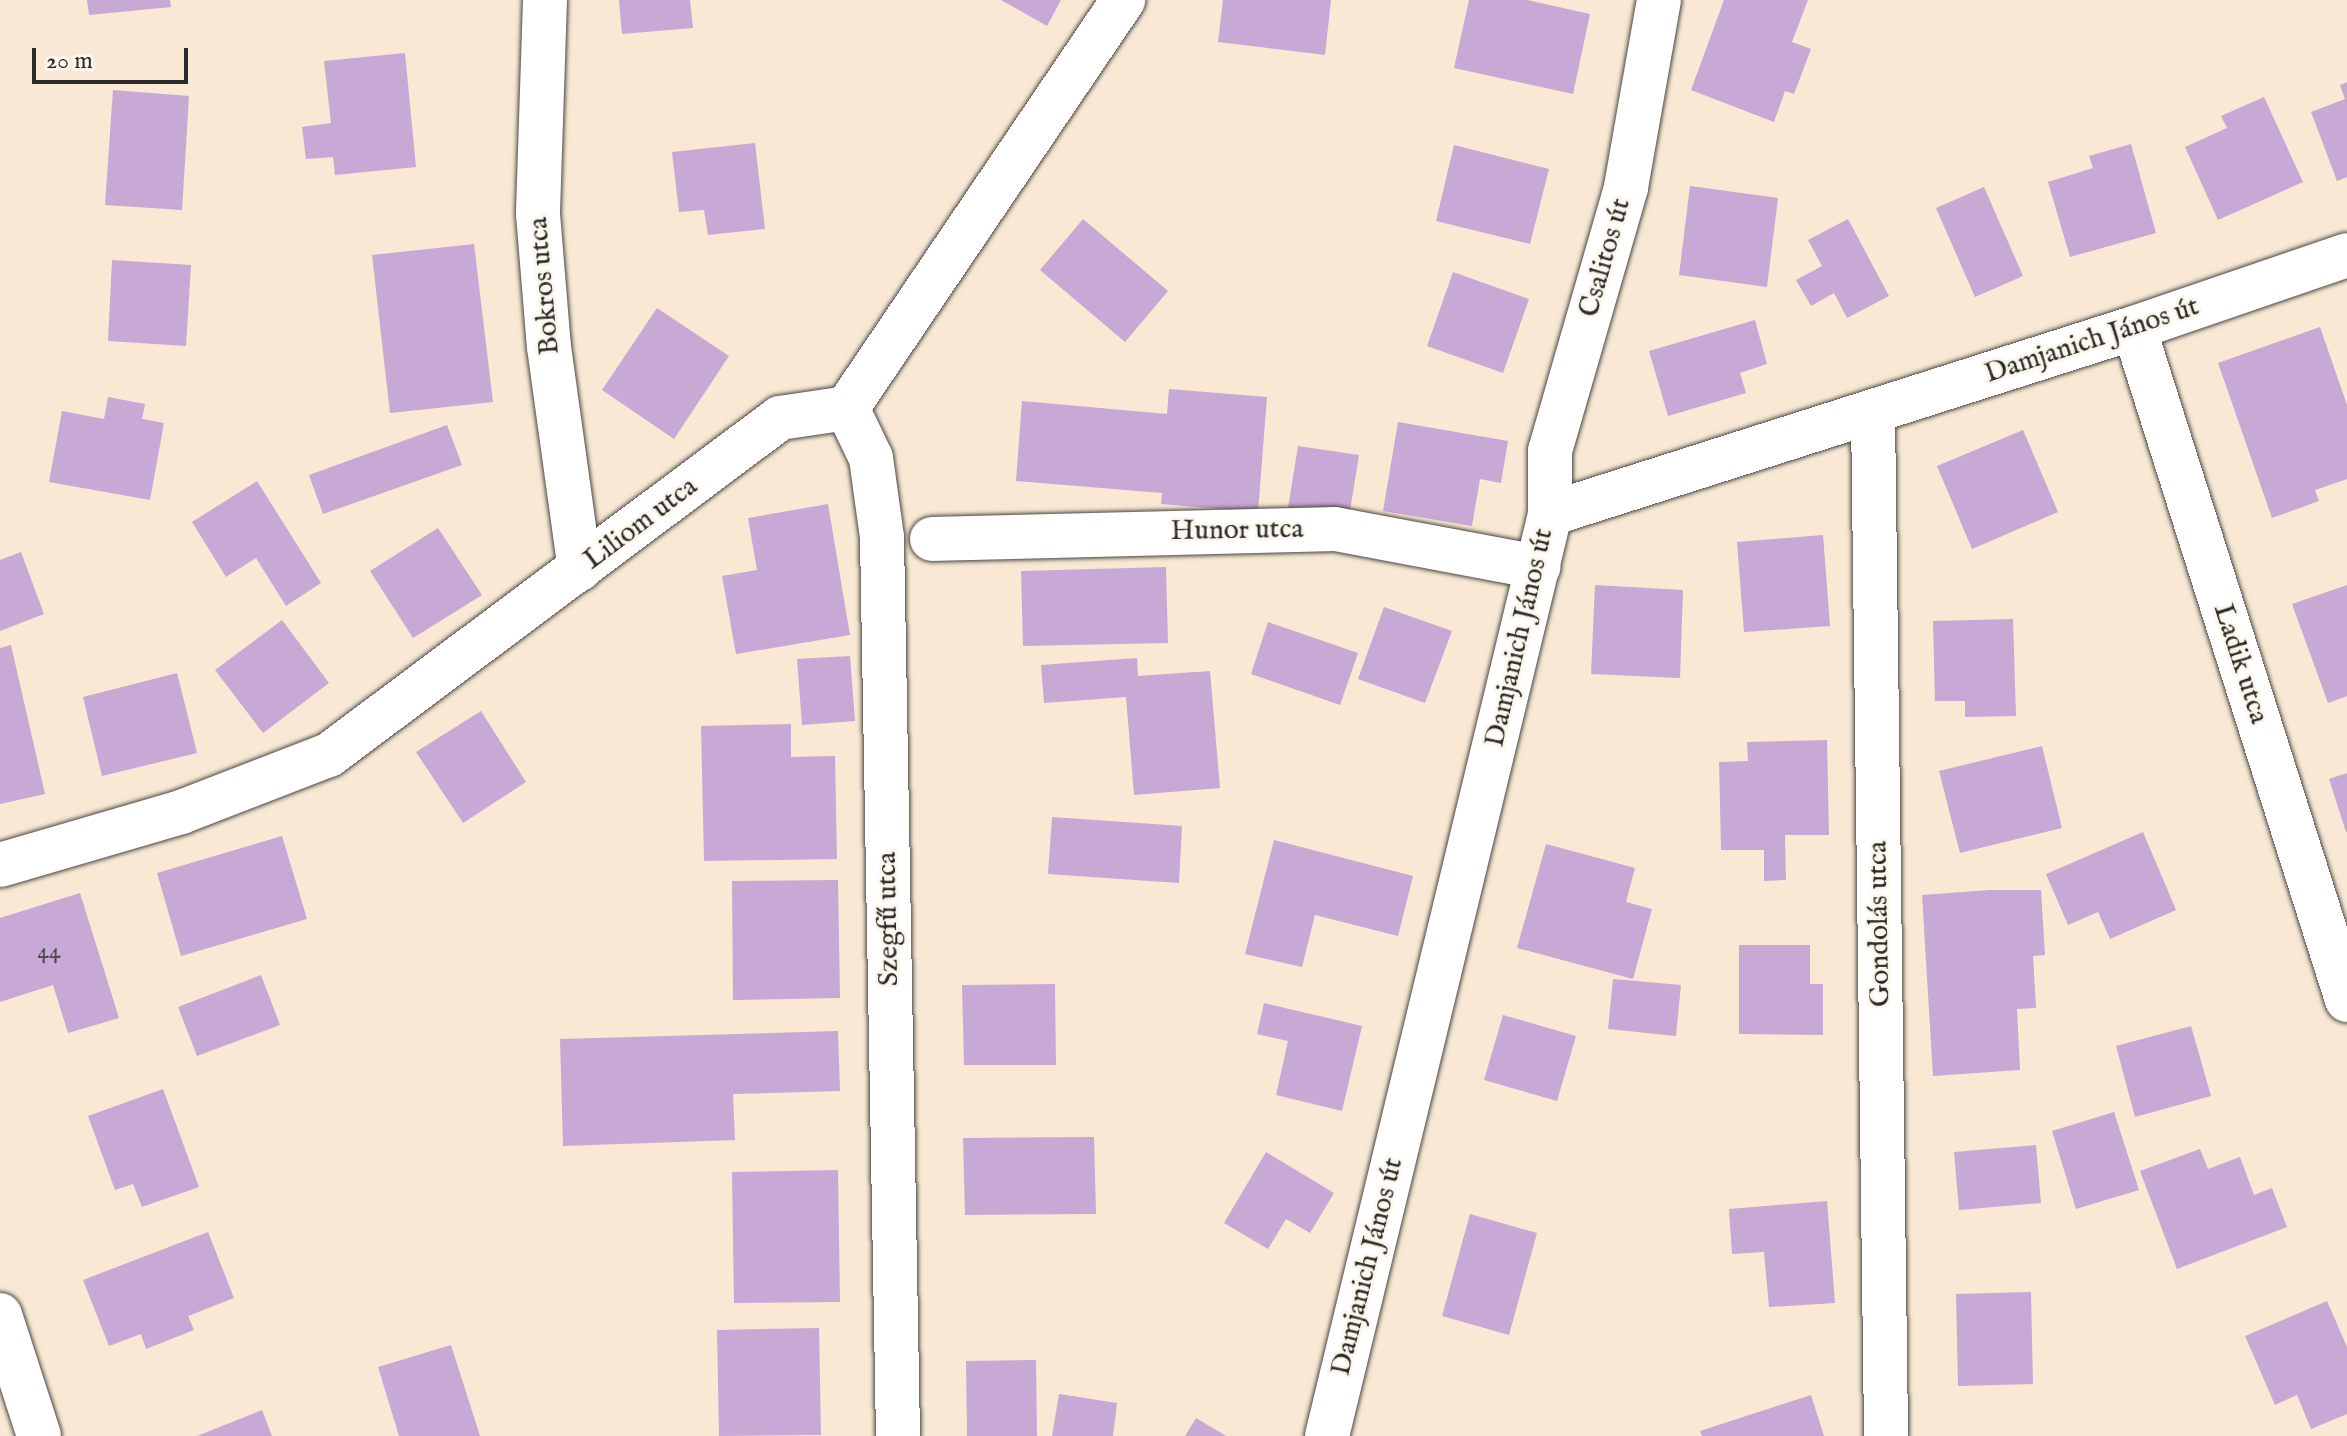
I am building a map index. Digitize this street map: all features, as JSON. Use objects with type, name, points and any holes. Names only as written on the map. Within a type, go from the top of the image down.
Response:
[{"type":"street","name":"Bokros utca","points":[[545,0],[538,214],[549,347],[580,569]]},
{"type":"street","points":[[847,408],[1123,0]]},
{"type":"street","name":"Csalitos út","points":[[1550,514],[1550,451],[1626,187],[1659,0]]},
{"type":"street","name":"Damjanich János út","points":[[1327,1436],[1550,514],[2134,328],[2347,255]]},
{"type":"street","name":"Ladik utca","points":[[2134,328],[2347,1000]]},
{"type":"street","name":"Liliom utca","points":[[0,865],[181,812],[329,755],[780,418],[847,408]]},
{"type":"street","name":"Szegfű utca","points":[[847,408],[871,458],[882,537],[898,1436]]},
{"type":"street","name":"Gondolás utca","points":[[1873,412],[1886,1436]]},
{"type":"street","name":"Hunor utca","points":[[932,539],[1335,529],[1538,567]]},
{"type":"street","points":[[0,1315],[39,1436]]},
{"type":"building","points":[[87,0],[170,0],[171,7],[89,15]]},
{"type":"building","points":[[619,0],[690,0],[693,28],[622,34]]},
{"type":"building","points":[[1001,0],[1061,0],[1047,26]]},
{"type":"building","points":[[1223,0],[1331,0],[1325,55],[1218,42]]},
{"type":"building","points":[[1469,0],[1527,0],[1590,14],[1573,94],[1454,68]]},
{"type":"building","points":[[1724,0],[1808,0],[1792,42],[1811,49],[1794,94],[1785,91],[1774,122],[1691,90]]},
{"type":"building","points":[[405,53],[416,167],[335,175],[333,157],[306,159],[302,127],[331,123],[324,61]]},
{"type":"building","points":[[2347,82],[2347,177],[2337,181],[2311,112],[2345,99],[2340,85]]},
{"type":"building","points":[[113,90],[189,96],[182,210],[105,205]]},
{"type":"building","points":[[2264,97],[2303,182],[2218,220],[2185,147],[2227,128],[2221,116]]},
{"type":"building","points":[[755,143],[765,229],[708,235],[704,210],[679,212],[672,152]]},
{"type":"building","points":[[2131,144],[2156,233],[2070,257],[2048,182],[2093,168],[2089,156]]},
{"type":"building","points":[[1454,145],[1549,169],[1530,244],[1436,221]]},
{"type":"building","points":[[1690,186],[1778,198],[1767,287],[1679,275]]},
{"type":"building","points":[[1984,187],[2023,276],[1975,297],[1936,208]]},
{"type":"building","points":[[1083,219],[1168,291],[1125,342],[1040,270]]},
{"type":"building","points":[[1848,219],[1889,296],[1847,318],[1834,293],[1811,306],[1796,280],[1822,266],[1808,240]]},
{"type":"building","points":[[474,244],[493,402],[390,413],[372,255]]},
{"type":"building","points":[[112,260],[191,265],[186,346],[108,341]]},
{"type":"building","points":[[1453,272],[1529,299],[1503,373],[1427,346]]},
{"type":"building","points":[[657,308],[729,356],[674,439],[602,390]]},
{"type":"building","points":[[1755,320],[1767,364],[1740,373],[1746,393],[1668,416],[1649,351]]},
{"type":"building","points":[[2320,327],[2347,405],[2347,479],[2315,490],[2319,501],[2272,518],[2218,363]]},
{"type":"building","points":[[1169,389],[1267,397],[1258,512],[1161,504],[1162,493],[1016,481],[1022,401],[1167,414]]},
{"type":"building","points":[[108,397],[145,404],[142,419],[164,423],[150,500],[49,482],[62,411],[104,419]]},
{"type":"building","points":[[1398,422],[1508,441],[1501,483],[1480,479],[1472,526],[1383,511]]},
{"type":"building","points":[[447,425],[462,465],[323,514],[309,475]]},
{"type":"building","points":[[2023,430],[2058,512],[1972,549],[1937,466]]},
{"type":"building","points":[[1298,446],[1359,455],[1349,517],[1288,508]]},
{"type":"building","points":[[257,481],[321,583],[286,606],[256,558],[226,577],[192,522]]},
{"type":"building","points":[[828,504],[850,635],[736,654],[722,576],[757,570],[748,518]]},
{"type":"building","points":[[438,528],[482,595],[413,638],[370,571]]},
{"type":"building","points":[[1823,535],[1830,626],[1744,632],[1737,542]]},
{"type":"building","points":[[21,552],[44,614],[0,631],[0,560]]},
{"type":"building","points":[[1166,567],[1168,643],[1023,646],[1021,571]]},
{"type":"building","points":[[1595,585],[1683,590],[1680,678],[1591,674]]},
{"type":"building","points":[[2347,585],[2347,696],[2328,703],[2292,604]]},
{"type":"building","points":[[1384,607],[1452,631],[1425,703],[1358,679]]},
{"type":"building","points":[[2013,619],[2016,716],[1965,717],[1965,701],[1935,701],[1933,621]]},
{"type":"building","points":[[282,620],[329,683],[263,733],[215,670]]},
{"type":"building","points":[[1268,622],[1358,653],[1340,705],[1251,674]]},
{"type":"building","points":[[11,645],[45,794],[0,804],[0,648]]},
{"type":"building","points":[[850,656],[855,721],[802,725],[797,659]]},
{"type":"building","points":[[1137,658],[1138,676],[1210,671],[1220,788],[1134,795],[1126,697],[1044,703],[1041,665]]},
{"type":"building","points":[[177,673],[197,753],[102,776],[83,697]]},
{"type":"building","points":[[481,711],[526,782],[463,823],[416,752]]},
{"type":"building","points":[[791,724],[791,757],[835,756],[837,859],[704,861],[701,726]]},
{"type":"building","points":[[1827,740],[1829,835],[1785,835],[1786,880],[1764,881],[1764,850],[1721,850],[1719,762],[1748,761],[1747,742]]},
{"type":"building","points":[[2042,746],[2062,828],[1960,853],[1939,771]]},
{"type":"building","points":[[2347,773],[2347,832],[2346,832],[2329,779]]},
{"type":"building","points":[[1052,817],[1182,826],[1179,883],[1048,874]]},
{"type":"building","points":[[2143,832],[2176,910],[2110,939],[2098,912],[2068,925],[2046,874]]},
{"type":"building","points":[[282,836],[307,919],[181,956],[157,873]]},
{"type":"building","points":[[1274,840],[1413,876],[1398,936],[1315,915],[1302,967],[1245,954]]},
{"type":"building","points":[[1546,844],[1635,868],[1626,902],[1652,909],[1633,979],[1517,948]]},
{"type":"building","points":[[838,880],[840,998],[733,1000],[732,881]]},
{"type":"building","points":[[2041,890],[2045,955],[2033,956],[2036,1008],[2017,1009],[2020,1070],[1933,1076],[1922,895]]},
{"type":"building","points":[[80,893],[119,1018],[68,1033],[53,985],[0,1002],[0,918]]},
{"type":"building","points":[[1739,945],[1810,945],[1810,984],[1823,984],[1823,1035],[1739,1034]]},
{"type":"building","points":[[261,975],[280,1025],[197,1056],[178,1007]]},
{"type":"building","points":[[1613,979],[1681,985],[1676,1036],[1608,1029]]},
{"type":"building","points":[[1055,984],[1056,1065],[964,1065],[962,985]]},
{"type":"building","points":[[1264,1003],[1362,1026],[1342,1111],[1276,1095],[1288,1041],[1257,1034]]},
{"type":"building","points":[[1503,1015],[1576,1036],[1557,1101],[1484,1080]]},
{"type":"building","points":[[2191,1026],[2211,1096],[2135,1117],[2116,1046]]},
{"type":"building","points":[[838,1031],[840,1091],[733,1094],[735,1140],[563,1146],[560,1039]]},
{"type":"building","points":[[163,1089],[199,1187],[142,1207],[133,1184],[115,1190],[88,1116]]},
{"type":"building","points":[[2114,1112],[2139,1190],[2076,1209],[2052,1131]]},
{"type":"building","points":[[1094,1137],[1096,1214],[965,1215],[963,1138]]},
{"type":"building","points":[[2036,1145],[2041,1203],[1959,1210],[1954,1152]]},
{"type":"building","points":[[2200,1149],[2208,1169],[2240,1157],[2254,1195],[2272,1188],[2287,1227],[2177,1269],[2140,1171]]},
{"type":"building","points":[[1266,1152],[1334,1193],[1310,1233],[1286,1219],[1268,1249],[1224,1223]]},
{"type":"building","points":[[838,1170],[840,1302],[734,1303],[732,1172]]},
{"type":"building","points":[[1827,1201],[1835,1303],[1769,1307],[1764,1252],[1732,1254],[1729,1209]]},
{"type":"building","points":[[1470,1214],[1537,1233],[1509,1335],[1442,1316]]},
{"type":"building","points":[[208,1232],[234,1298],[188,1316],[194,1330],[146,1349],[141,1334],[109,1346],[83,1280]]},
{"type":"building","points":[[2031,1292],[2033,1384],[1958,1386],[1956,1294]]},
{"type":"building","points":[[2327,1301],[2347,1347],[2347,1414],[2311,1429],[2297,1395],[2275,1405],[2245,1336]]},
{"type":"building","points":[[819,1328],[821,1435],[719,1436],[717,1330]]},
{"type":"building","points":[[451,1345],[480,1436],[399,1436],[378,1367]]},
{"type":"building","points":[[1036,1360],[1037,1436],[967,1436],[966,1361]]},
{"type":"building","points":[[1059,1394],[1117,1403],[1113,1436],[1052,1436]]},
{"type":"building","points":[[1811,1395],[1824,1436],[1702,1436],[1700,1431]]},
{"type":"building","points":[[262,1410],[272,1436],[197,1436]]},
{"type":"building","points":[[1196,1418],[1226,1436],[1185,1436]]}]
